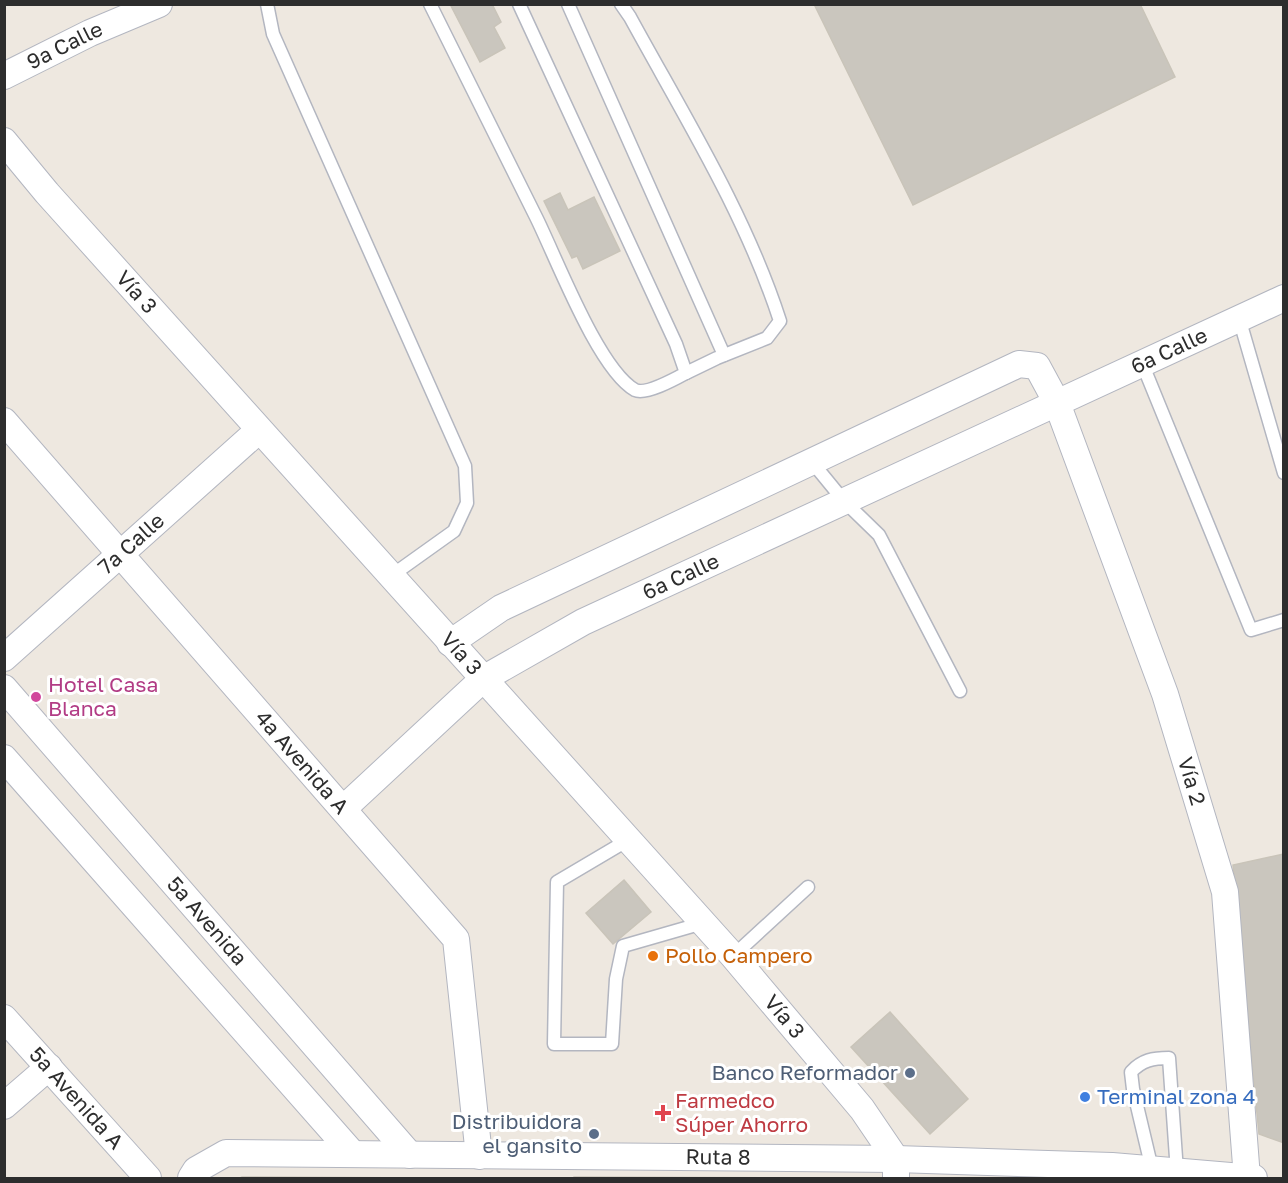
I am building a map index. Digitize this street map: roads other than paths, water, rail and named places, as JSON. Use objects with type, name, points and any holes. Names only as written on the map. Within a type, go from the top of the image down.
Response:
[{"type":"street","name":"9a Calle","points":[[4,76],[90,33],[159,4]]},
{"type":"street","name":"Vía 3","points":[[4,141],[47,193],[733,956],[862,1109],[896,1169]]},
{"type":"street","name":"6a Calle","points":[[343,809],[483,679],[583,622],[1284,298]]},
{"type":"street","points":[[450,643],[501,608],[1019,364],[1037,366],[1057,403]]},
{"type":"street","name":"Vía 2","points":[[1057,403],[1165,694],[1225,892],[1250,1178]]},
{"type":"street","name":"4a Avenida A","points":[[4,421],[456,939],[479,1156]]},
{"type":"street","name":"7a Calle","points":[[4,658],[260,430]]},
{"type":"street","name":"5a Avenida","points":[[4,688],[410,1155]]},
{"type":"street","name":"5a Avenida","points":[[4,758],[354,1154]]},
{"type":"street","name":"5a Avenida A","points":[[4,1018],[148,1178]]},
{"type":"street","points":[[4,1106],[49,1067]]},
{"type":"street","name":"Ruta 8","points":[[191,1179],[196,1170],[226,1153],[479,1156],[534,1167],[1165,1170],[1250,1178]]},
{"type":"lane","points":[[267,4],[273,34],[465,466],[467,503],[454,531],[391,576]]},
{"type":"lane","points":[[429,4],[537,219],[584,319],[610,367],[636,390],[643,391],[667,383],[724,355],[767,338],[780,321],[738,217],[621,4]]},
{"type":"lane","points":[[519,4],[676,344],[686,373]]},
{"type":"lane","points":[[568,4],[724,355]]},
{"type":"lane","points":[[1239,318],[1284,473]]},
{"type":"lane","points":[[1142,363],[1251,630],[1284,620]]},
{"type":"lane","points":[[812,462],[844,501],[879,536],[960,691]]},
{"type":"lane","points":[[628,840],[557,882],[554,1044],[612,1044],[616,979],[623,946],[703,923]]},
{"type":"lane","points":[[733,956],[808,887]]},
{"type":"lane","points":[[1153,1058],[1169,1058],[1165,1170],[1133,1089],[1131,1072],[1138,1065],[1153,1058]]},
{"type":"place","name":"Hotel Casa Blanca","points":[[36,697]]},
{"type":"place","name":"Pollo Campero","points":[[653,956]]},
{"type":"place","name":"Banco Reformador","points":[[910,1073]]},
{"type":"place","name":"Terminal zona 4","points":[[1085,1097]]},
{"type":"place","name":"Farmedco Súper Ahorro","points":[[663,1113]]},
{"type":"place","name":"Distribuidora el gansito","points":[[594,1134]]}]
